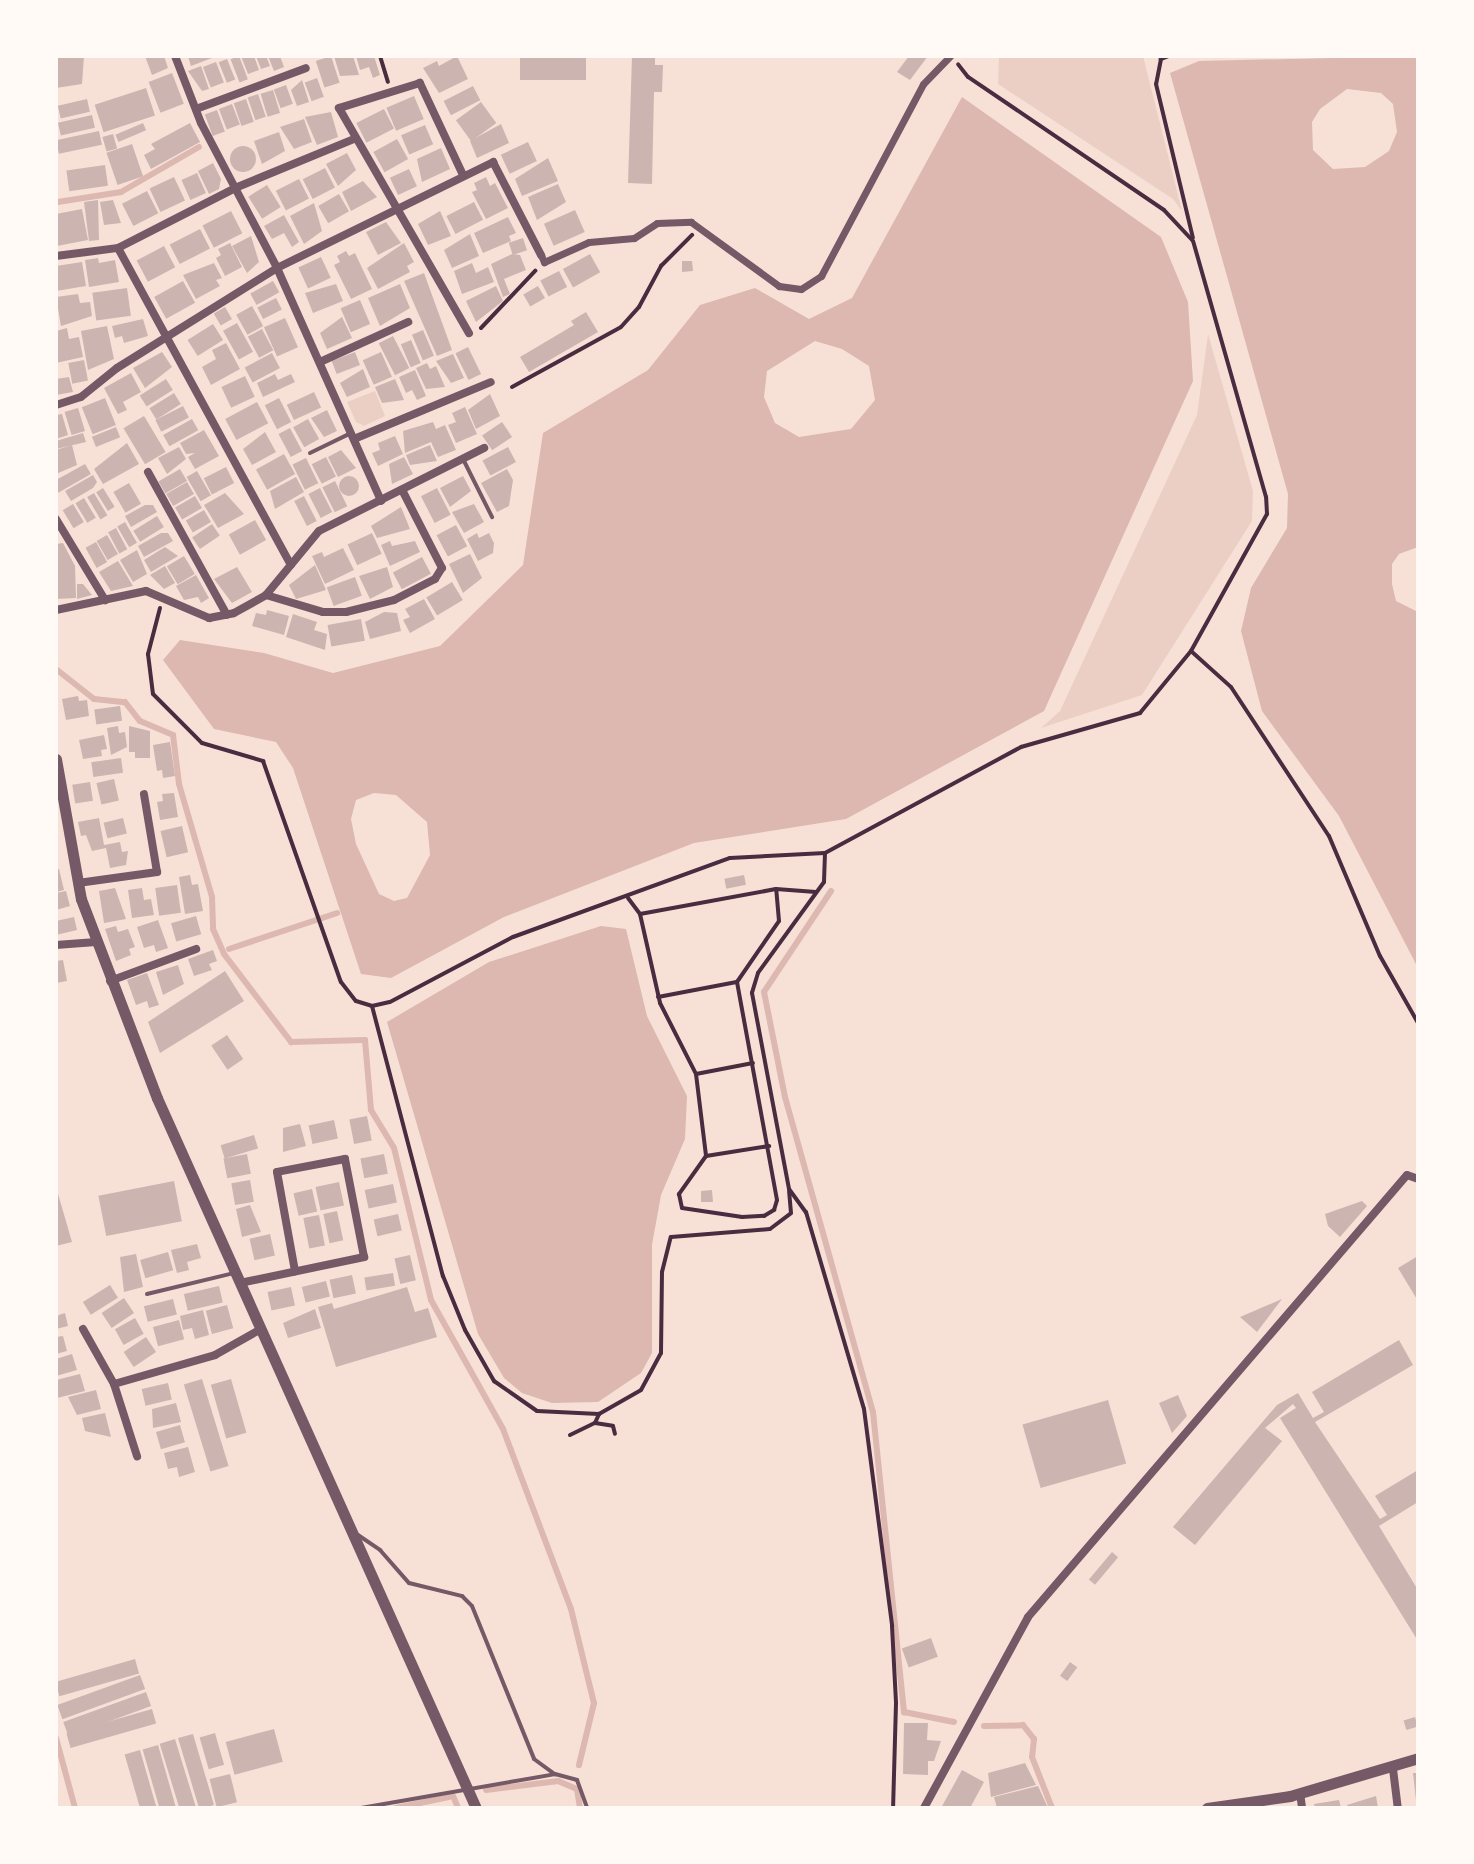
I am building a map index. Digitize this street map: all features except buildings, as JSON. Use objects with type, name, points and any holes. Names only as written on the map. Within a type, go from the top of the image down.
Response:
[{"type":"street","points":[[175,56],[196,109],[277,268],[381,501]]},
{"type":"street","points":[[56,405],[81,397],[166,336],[277,268],[493,162],[542,258],[589,242],[634,238],[657,223],[698,227],[779,286],[801,289],[821,276],[923,84],[950,56]]},
{"type":"street","points":[[196,109],[306,68]]},
{"type":"street","points":[[463,175],[420,83],[392,95],[339,108],[393,209],[469,333]]},
{"type":"street","points":[[56,256],[118,248],[235,188],[354,139]]},
{"type":"street","points":[[118,248],[291,565]]},
{"type":"street","points":[[320,362],[408,322]]},
{"type":"street","points":[[353,436],[491,382]]},
{"type":"street","points":[[56,610],[146,591],[209,618],[227,615],[266,595],[319,531],[484,448]]},
{"type":"street","points":[[148,472],[227,615]]},
{"type":"street","points":[[266,595],[323,612],[346,612],[394,600],[435,579],[442,568],[402,490]]},
{"type":"street","points":[[56,519],[105,600]]},
{"type":"street","points":[[56,759],[78,883],[110,981],[238,1278],[356,1533],[476,1808]]},
{"type":"street","points":[[78,883],[157,872],[144,794]]},
{"type":"street","points":[[57,947],[96,942]]},
{"type":"street","points":[[110,981],[196,949]]},
{"type":"street","points":[[238,1278],[295,1271],[364,1257],[345,1159],[277,1172],[295,1271]]},
{"type":"street","points":[[924,1808],[1028,1617],[1407,1175],[1418,1179]]},
{"type":"street","points":[[83,1329],[114,1384],[137,1456]]},
{"type":"street","points":[[114,1384],[215,1355],[261,1329]]},
{"type":"street","points":[[1207,1808],[1300,1793],[1393,1769],[1418,1758]]},
{"type":"street","points":[[1393,1769],[1398,1808]]},
{"type":"street","points":[[1300,1793],[1302,1808]]},
{"type":"lane","points":[[310,453],[353,436]]},
{"type":"lane","points":[[463,459],[492,517]]},
{"type":"lane","points":[[147,1294],[238,1278]]},
{"type":"lane","points":[[356,1533],[380,1550],[409,1583],[462,1596],[472,1606],[519,1729],[534,1759],[555,1774],[577,1780],[587,1808]]},
{"type":"lane","points":[[361,1808],[466,1786],[555,1774]]},
{"type":"path","points":[[380,56],[392,95]]},
{"type":"path","points":[[950,56],[968,77],[1164,210],[1193,241]]},
{"type":"path","points":[[164,599],[148,654],[153,694],[202,743],[263,761],[341,982],[356,1001],[372,1006],[390,1002],[513,937],[628,898],[730,858],[825,853],[1021,747],[1140,713],[1191,651],[1267,514],[1266,497],[1193,241],[1156,84],[1161,59],[1169,56]]},
{"type":"path","points":[[512,387],[621,327],[639,307],[661,266],[698,227]]},
{"type":"path","points":[[469,333],[475,335],[542,258]]},
{"type":"path","points":[[1191,651],[1231,687],[1329,836],[1380,956],[1418,1023]]},
{"type":"path","points":[[372,1006],[443,1276],[465,1330],[494,1381],[517,1401],[537,1411],[599,1414],[641,1390],[655,1371],[664,1333],[664,1248],[671,1237],[770,1229],[785,1221],[791,1213],[752,993],[758,973],[824,882],[825,853]]},
{"type":"path","points":[[640,914],[776,889],[816,892]]},
{"type":"path","points":[[628,898],[640,914],[658,997],[696,1074],[706,1156],[679,1194],[682,1208],[742,1217],[774,1210],[769,1146],[753,1063],[740,1017],[737,982],[779,921],[776,889]]},
{"type":"path","points":[[658,997],[737,982]]},
{"type":"path","points":[[696,1074],[753,1063]]},
{"type":"path","points":[[706,1156],[769,1146]]},
{"type":"path","points":[[789,1189],[806,1212],[864,1409],[892,1626],[893,1808]]},
{"type":"path","points":[[742,1217],[744,1230]]},
{"type":"path","points":[[595,1423],[599,1414]]},
{"type":"path","points":[[570,1435],[575,1428],[595,1423],[615,1429]]},
{"type":"shaded area","points":[[999,56],[1143,56],[1182,211],[1173,199],[998,84]]},
{"type":"shaded area","points":[[1418,56],[1418,547],[1399,554],[1392,564],[1392,584],[1396,601],[1418,612],[1418,968],[1339,816],[1262,711],[1241,631],[1251,588],[1287,528],[1288,494],[1170,73],[1199,61]],"holes":[[[1347,89],[1381,93],[1393,104],[1397,132],[1389,151],[1365,167],[1333,169],[1313,150],[1312,122],[1320,109]]]},
{"type":"shaded area","points":[[962,97],[1161,237],[1188,302],[1193,381],[1044,711],[846,819],[694,843],[504,917],[391,978],[361,974],[293,768],[276,742],[214,729],[163,660],[180,640],[264,653],[333,673],[440,646],[523,565],[543,433],[648,370],[700,305],[755,288],[809,319],[852,298]],"holes":[[[815,341],[842,349],[869,366],[875,400],[851,429],[799,437],[775,423],[764,397],[767,371]],[[374,793],[396,795],[427,822],[430,855],[407,898],[394,901],[379,894],[356,844],[351,819],[356,800]]]},
{"type":"shaded area","points":[[1208,334],[1253,491],[1252,521],[1142,695],[1041,728],[1060,711],[1197,415]]},
{"type":"shaded area","points":[[375,391],[385,416],[364,426],[356,422],[347,402]]},
{"type":"shaded area","points":[[601,926],[626,929],[647,1016],[687,1096],[685,1139],[661,1195],[652,1245],[652,1353],[641,1373],[598,1402],[552,1403],[522,1393],[504,1378],[478,1334],[387,1022],[489,962]]},
{"type":"waterway","points":[[58,202],[121,192],[199,147]]},
{"type":"waterway","points":[[56,669],[94,699],[125,702],[140,721],[173,735],[179,784],[212,897],[213,929],[224,954],[291,1042],[365,1040],[371,1110],[394,1148],[431,1300],[503,1429],[571,1609],[594,1703],[579,1765]]},
{"type":"waterway","points":[[831,891],[764,992],[785,1097],[873,1412],[904,1712],[954,1722]]},
{"type":"waterway","points":[[229,949],[337,913]]},
{"type":"waterway","points":[[984,1726],[1023,1725],[1034,1739],[1032,1757],[1052,1808]]},
{"type":"waterway","points":[[56,1738],[75,1808]]},
{"type":"waterway","points":[[486,1790],[558,1781],[577,1789],[580,1808]]},
{"type":"waterway","points":[[453,1796],[458,1808]]},
{"type":"waterway","points":[[396,1808],[449,1797]]}]
